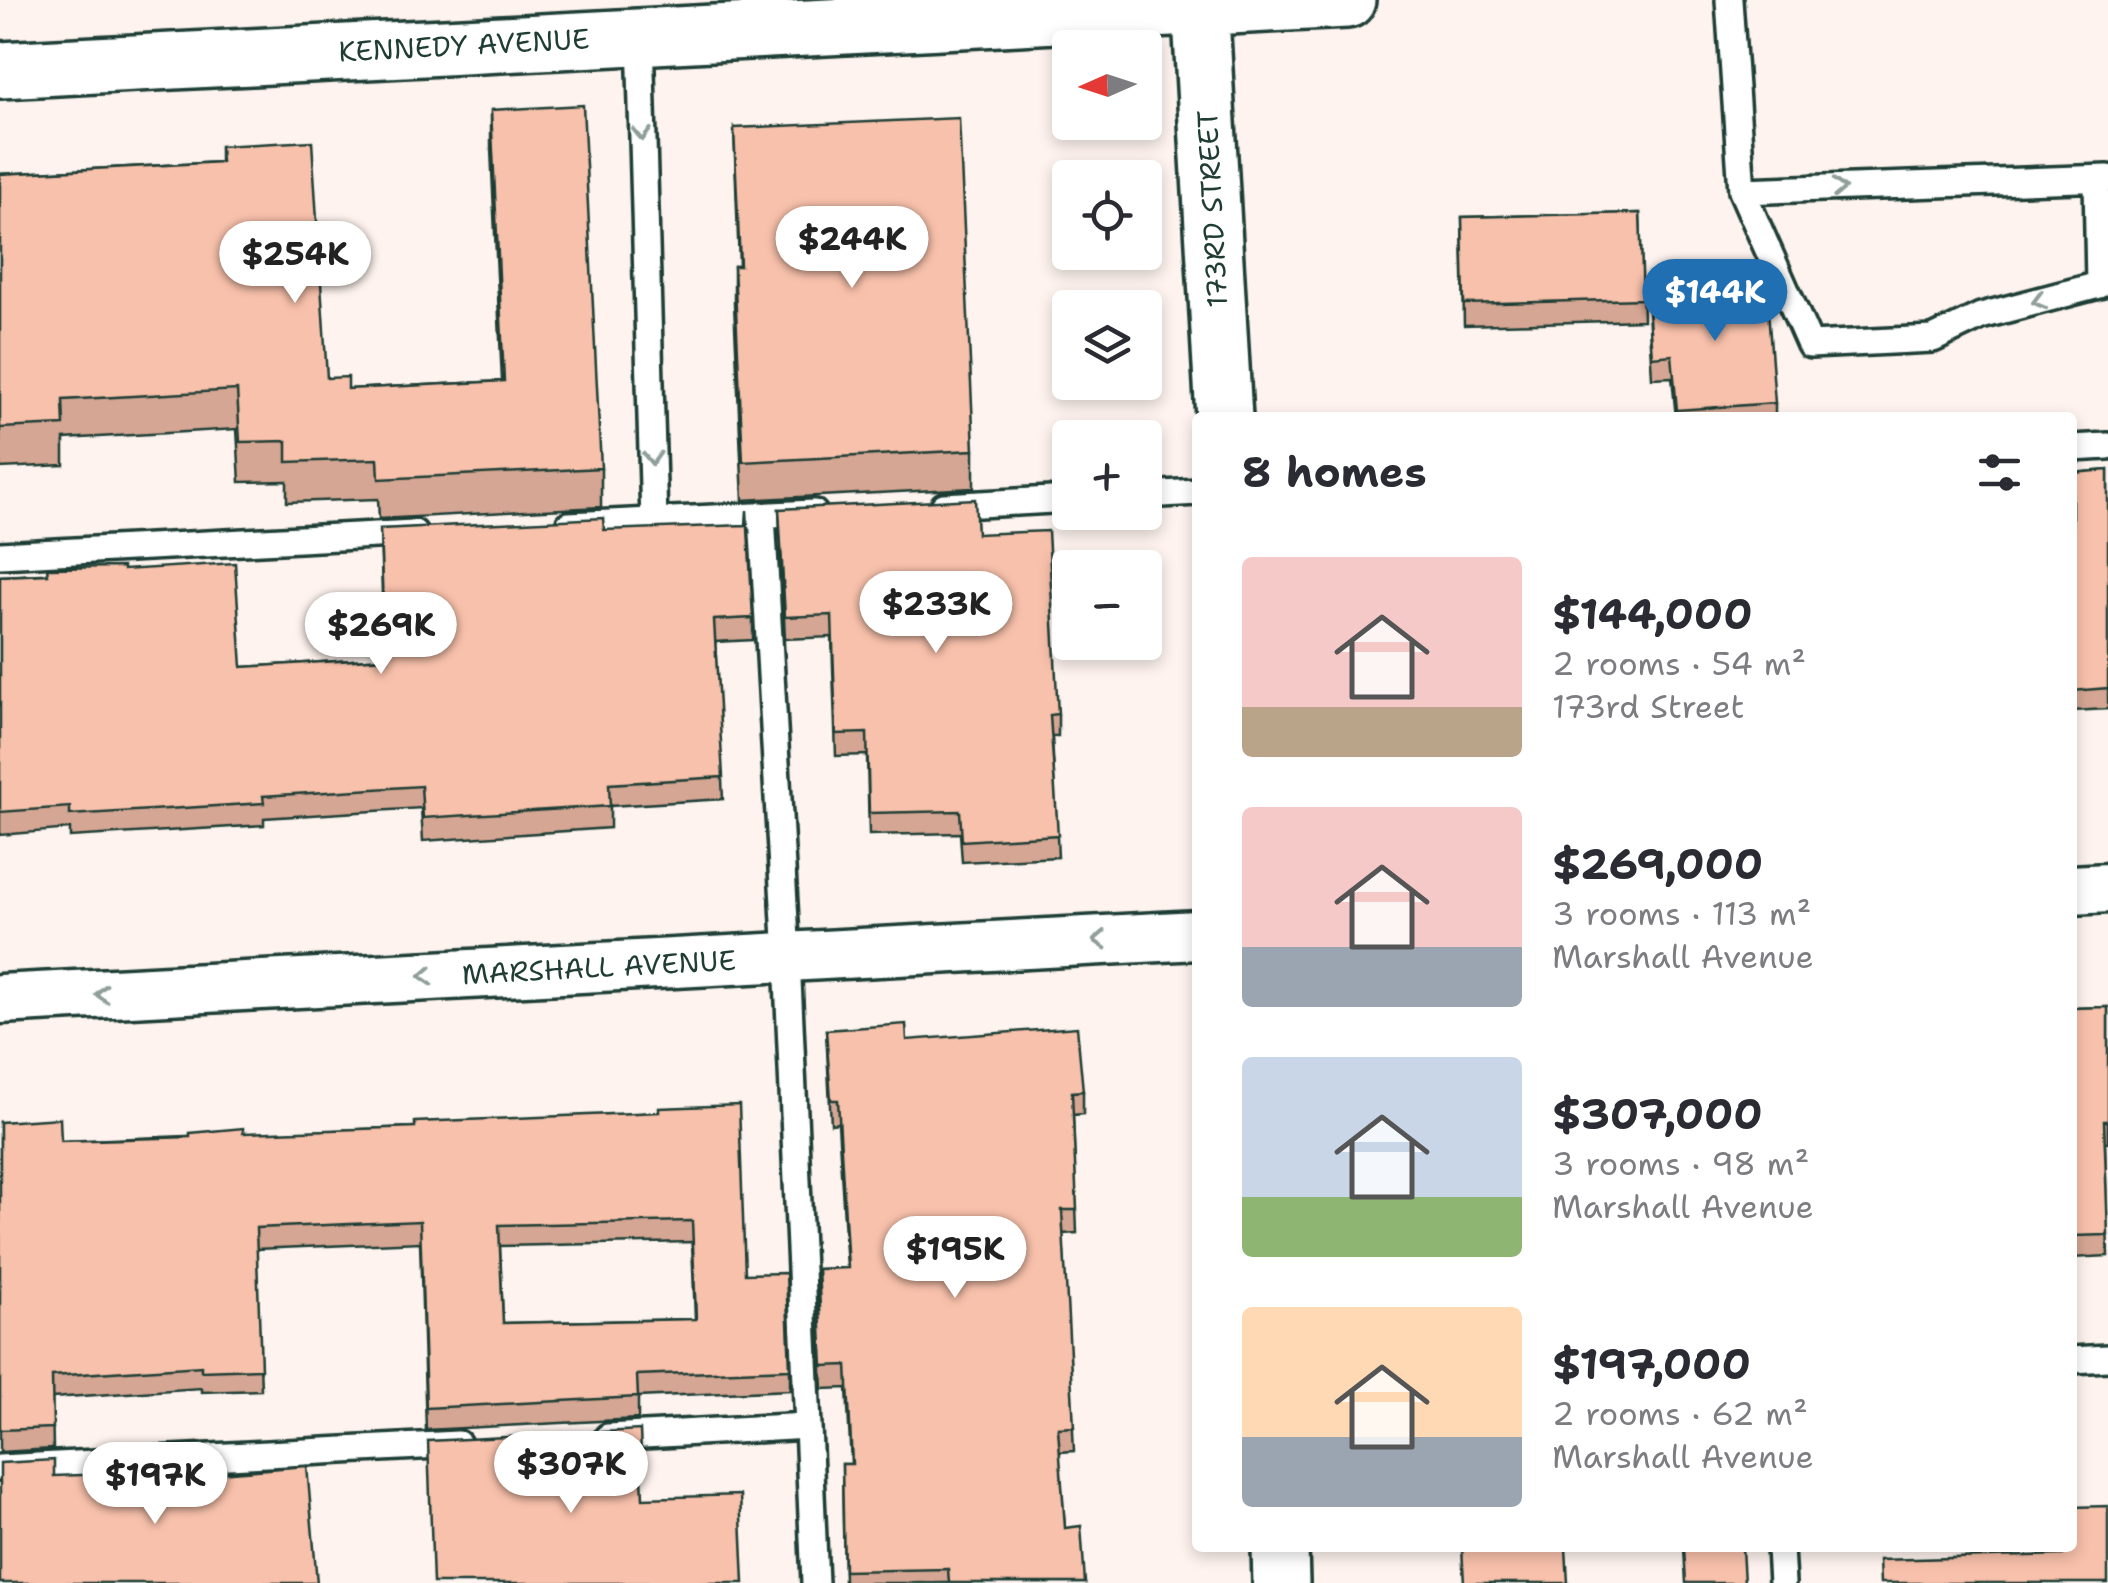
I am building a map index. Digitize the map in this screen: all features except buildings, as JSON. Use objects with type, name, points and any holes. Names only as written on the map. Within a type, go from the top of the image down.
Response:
[{"type":"main road","name":"KENNEDY AVENUE","points":[[0,70],[1200,4],[1348,0]]},
{"type":"main road","name":"173RD STREET","points":[[1200,4],[1224,412]]},
{"type":"main road","points":[[1280,1552],[1282,1583]]},
{"type":"street","points":[[2077,890],[2108,888]]},
{"type":"street","name":"MARSHALL AVENUE","points":[[0,999],[1192,935]]},
{"type":"lane","points":[[1729,0],[1742,191],[1810,346],[1933,339],[1981,316],[2098,285],[2102,178],[1742,191]]},
{"type":"lane","points":[[640,36],[654,521]]},
{"type":"lane","points":[[2077,448],[2108,446]]},
{"type":"lane","points":[[1162,494],[1192,492]]},
{"type":"lane","points":[[916,507],[1052,500]]},
{"type":"lane","points":[[536,527],[839,511]]},
{"type":"lane","points":[[762,515],[787,957],[815,1583]]},
{"type":"lane","points":[[0,555],[436,532]]},
{"type":"lane","points":[[2077,1360],[2108,1358]]},
{"type":"lane","points":[[591,1438],[808,1426]]},
{"type":"lane","points":[[0,1468],[492,1443]]},
{"type":"lane","points":[[1780,1552],[1782,1583]]}]
